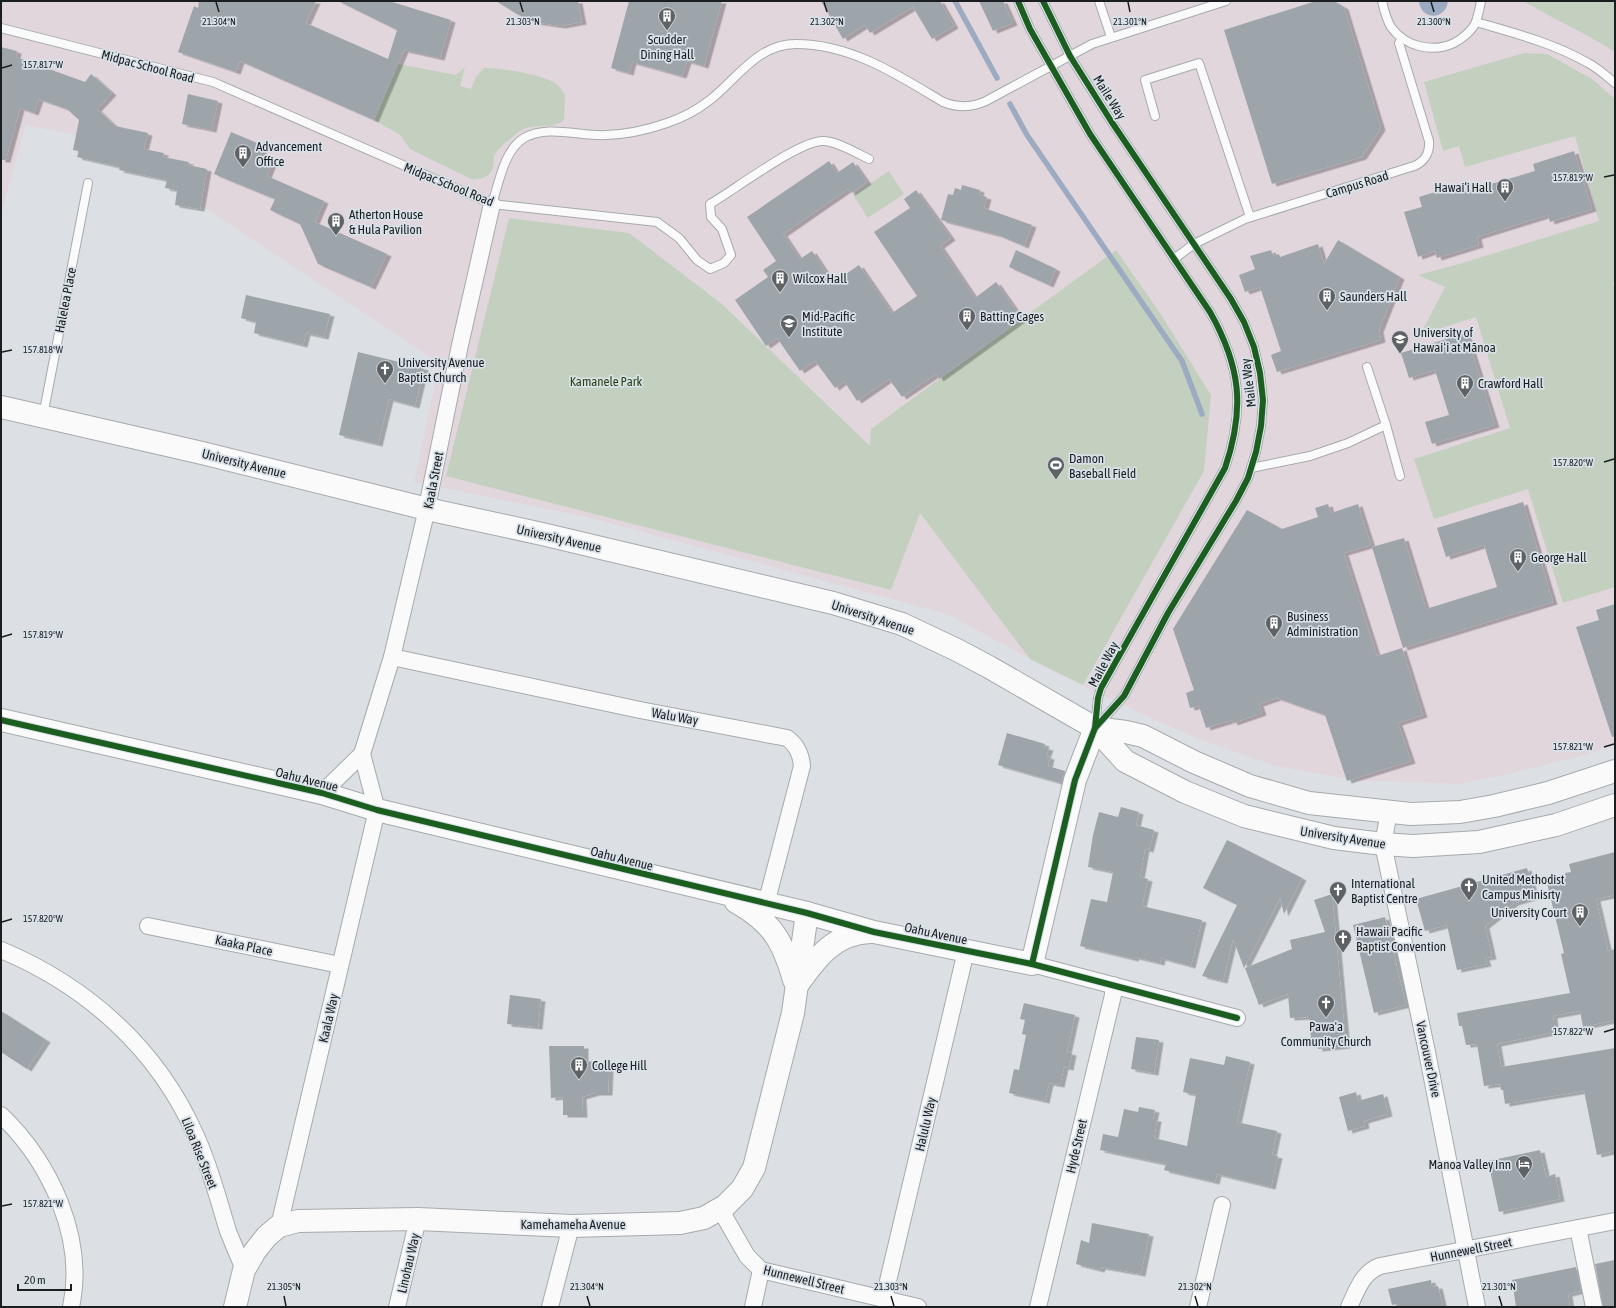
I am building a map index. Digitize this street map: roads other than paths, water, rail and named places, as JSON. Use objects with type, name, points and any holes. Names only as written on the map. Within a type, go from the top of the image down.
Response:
[{"type":"street","name":"Kaala Street","points":[[322,793],[362,754],[392,657],[427,509],[460,344],[492,204]]},
{"type":"street","name":"University Avenue","points":[[1,407],[202,453],[427,509],[549,536],[832,603],[902,624],[989,667],[1095,728],[1125,761],[1185,792],[1244,816],[1334,838],[1413,846],[1479,842],[1556,825],[1615,805]]},
{"type":"street","name":"Walu Way","points":[[392,657],[640,710],[783,736],[787,738],[797,748],[801,757],[802,766],[766,904]]},
{"type":"street","name":"Oahu Avenue","points":[[1,720],[322,793],[377,810],[807,913],[874,932],[1032,964],[1237,1018]]},
{"type":"street","name":"University Avenue","points":[[1095,728],[1126,732],[1142,736],[1194,762],[1250,786],[1309,803],[1411,814],[1460,812],[1487,807],[1548,793],[1615,771]]},
{"type":"street","name":"Maile Way","points":[[1032,964],[1075,780],[1095,728]]},
{"type":"street","points":[[362,754],[377,810]]},
{"type":"street","name":"Kaala Way","points":[[279,1226],[377,810]]},
{"type":"street","name":"Vancouver Drive","points":[[1389,812],[1383,844],[1427,1052],[1477,1307]]},
{"type":"street","name":"Kamehameha Avenue","points":[[235,1307],[244,1270],[255,1251],[267,1236],[279,1226],[298,1221],[418,1220],[571,1226],[680,1223],[704,1218],[720,1209],[734,1198],[742,1189],[754,1168],[793,1013],[796,987],[786,954],[772,930],[751,911],[717,892]]},
{"type":"street","points":[[796,987],[807,913]]},
{"type":"street","name":"Kaaka Place","points":[[148,926],[340,965]]},
{"type":"street","name":"Kamehameha Avenue","points":[[796,987],[817,958],[834,944],[854,934],[874,932]]},
{"type":"street","name":"Liloa Rise Street","points":[[1,950],[30,962],[72,987],[110,1017],[144,1053],[173,1092],[196,1135],[213,1181],[228,1231],[244,1270]]},
{"type":"street","name":"Halulu Way","points":[[884,1298],[966,951]]},
{"type":"street","name":"Hyde Street","points":[[1038,1307],[1113,996],[1113,985]]},
{"type":"street","points":[[1,1115],[25,1140],[44,1167],[58,1197],[68,1228],[73,1261],[73,1295],[70,1307]]},
{"type":"street","points":[[1198,1307],[1222,1205]]},
{"type":"street","name":"Hunnewell Street","points":[[720,1209],[747,1256],[761,1270],[918,1307]]},
{"type":"street","name":"Linohau Way","points":[[397,1307],[418,1220]]},
{"type":"street","name":"Hunnewell Street","points":[[1349,1307],[1362,1280],[1368,1273],[1376,1268],[1615,1221]]},
{"type":"street","points":[[550,1307],[571,1226]]},
{"type":"street","points":[[1578,1228],[1594,1307]]},
{"type":"street","points":[[753,1307],[761,1270]]},
{"type":"lane","name":"Maile Way","points":[[1018,1],[1030,29],[1050,66],[1090,134],[1210,312],[1222,333],[1236,377],[1238,400],[1237,423],[1225,468],[1101,688],[1098,698],[1095,728]]},
{"type":"lane","name":"Maile Way","points":[[1043,1],[1070,56],[1111,121],[1231,299],[1244,322],[1254,347],[1260,373],[1263,400],[1261,426],[1256,452],[1251,468],[1236,501],[1168,613],[1124,696],[1095,728]]},
{"type":"lane","points":[[1099,1],[1111,38]]},
{"type":"lane","points":[[492,204],[509,152],[523,138],[536,133],[549,131],[596,135],[620,134],[644,130],[667,123],[689,113],[710,100],[760,54],[778,47],[787,45],[806,45],[853,54],[876,64],[943,102],[962,107],[980,104],[1092,44],[1226,1]]},
{"type":"lane","points":[[1382,1],[1384,13],[1391,27],[1402,38],[1415,46],[1430,48],[1446,46],[1460,40],[1476,22],[1481,1]]},
{"type":"lane","points":[[1476,22],[1527,36],[1562,50],[1589,63],[1615,83]]},
{"type":"lane","name":"Midpac School Road","points":[[1,28],[213,82],[492,204],[657,222],[679,238],[697,260],[710,269],[724,263],[731,255],[722,229],[711,217],[710,204],[790,153],[814,142],[824,141],[840,146],[869,160]]},
{"type":"lane","name":"Campus Road","points":[[1174,259],[1194,244],[1250,217],[1414,166],[1423,161],[1428,152],[1429,141],[1399,43],[1402,38]]},
{"type":"lane","points":[[1156,116],[1145,80],[1199,63],[1250,217]]},
{"type":"lane","name":"Halelea Place","points":[[43,417],[88,183]]},
{"type":"lane","points":[[1367,367],[1386,425],[1400,476]]},
{"type":"lane","points":[[1251,468],[1310,456],[1348,443],[1386,425]]},
{"type":"water","points":[[1419,1],[1448,1],[1443,12],[1433,16],[1424,12],[1420,7]]},
{"type":"waterway","points":[[955,1],[997,78]]},
{"type":"waterway","points":[[1010,104],[1027,135],[1182,361],[1202,414]]},
{"type":"place","name":"Scudder Dining Hall","points":[[667,31]]},
{"type":"place","name":"Advancement Office","points":[[243,168]]},
{"type":"place","name":"Hawai‘i Hall","points":[[1505,202]]},
{"type":"place","name":"Atherton House & Hula Pavilion","points":[[336,236]]},
{"type":"place","name":"Wilcox Hall","points":[[780,293]]},
{"type":"place","name":"Saunders Hall","points":[[1327,311]]},
{"type":"place","name":"Batting Cages","points":[[967,331]]},
{"type":"place","name":"Mid-Pacific Institute","points":[[789,338]]},
{"type":"place","name":"University of Hawaiʻi at Mānoa","points":[[1400,354]]},
{"type":"place","name":"University Avenue Baptist Church","points":[[385,384]]},
{"type":"place","name":"Crawford Hall","points":[[1465,398]]},
{"type":"place","name":"Damon Baseball Field","points":[[1056,480]]},
{"type":"place","name":"George Hall","points":[[1518,572]]},
{"type":"place","name":"Business Administration","points":[[1274,638]]},
{"type":"place","name":"United Methodist Campus Minisrty","points":[[1469,901]]},
{"type":"place","name":"International Baptist Centre","points":[[1338,905]]},
{"type":"place","name":"University Court","points":[[1580,927]]},
{"type":"place","name":"Hawaii Pacific Baptist Convention","points":[[1343,953]]},
{"type":"place","name":"Pawa'a Community Church","points":[[1326,1018]]},
{"type":"place","name":"College Hill","points":[[579,1080]]},
{"type":"place","name":"Manoa Valley Inn","points":[[1524,1179]]},
{"type":"park label","name":"Kamanele Park","points":[[606,381]]}]
